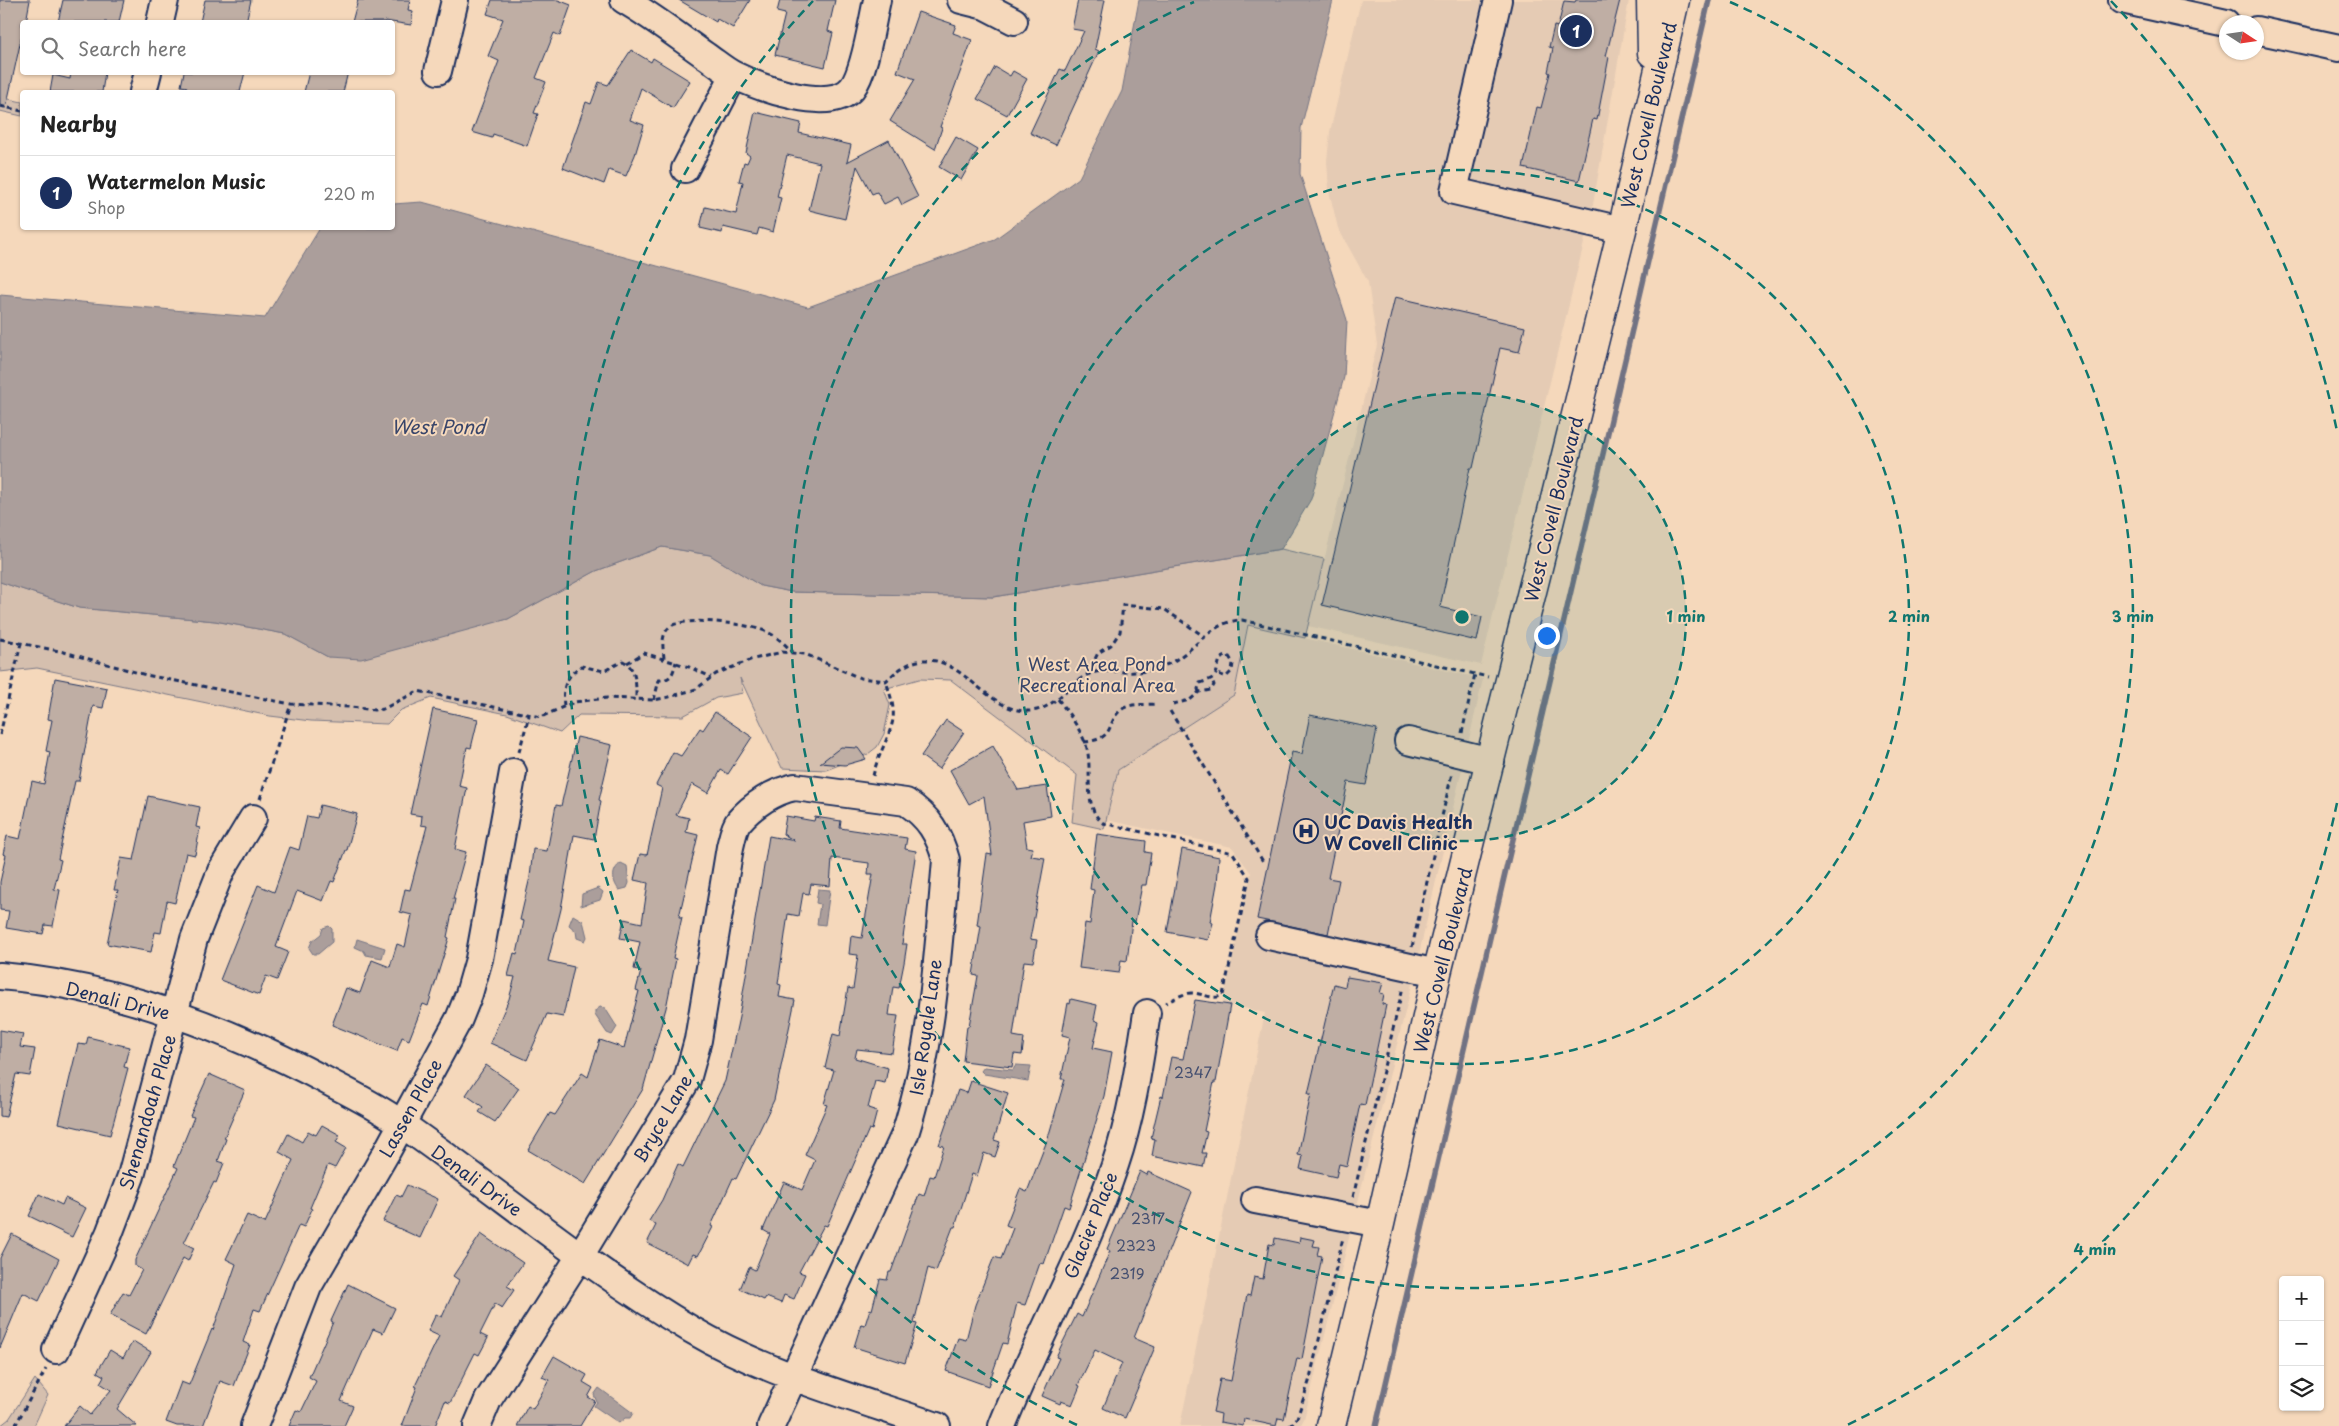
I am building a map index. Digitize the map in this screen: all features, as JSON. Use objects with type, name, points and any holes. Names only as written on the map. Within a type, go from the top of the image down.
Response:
[{"type":"main road","points":[[1651,0],[1652,92]]},
{"type":"main road","name":"West Covell Boulevard","points":[[1331,1426],[1380,1224],[1437,973],[1622,230],[1652,92],[1675,0]]},
{"type":"main road","points":[[1313,1426],[1352,1339]]},
{"type":"street","points":[[160,20],[165,0]]},
{"type":"street","points":[[438,72],[455,0]]},
{"type":"street","points":[[627,1],[734,75],[789,94],[814,99],[843,97],[853,87],[860,72],[877,0]]},
{"type":"street","points":[[961,0],[985,6],[1014,21]]},
{"type":"street","points":[[1498,0],[1454,191],[1622,230]]},
{"type":"street","points":[[2122,0],[2219,21]]},
{"type":"street","points":[[2264,32],[2339,48]]},
{"type":"street","points":[[144,90],[147,75]]},
{"type":"street","points":[[685,169],[734,75]]},
{"type":"street","points":[[1408,741],[1490,761]]},
{"type":"street","name":"Lassen Place","points":[[254,1426],[308,1287],[386,1153],[459,1020],[479,959],[514,772]]},
{"type":"street","name":"Bryce Lane","points":[[477,1426],[488,1400],[580,1256],[687,1080],[698,1040],[730,847],[738,822],[770,796],[782,790],[796,788],[868,796]]},
{"type":"street","name":"Isle Royale Lane","points":[[771,1426],[905,1134],[915,1102],[924,1060],[946,860],[941,842],[932,825],[920,811],[906,802],[868,796]]},
{"type":"street","name":"Shenandoah Place","points":[[56,1350],[109,1234],[131,1176],[194,939],[222,871],[253,818]]},
{"type":"street","points":[[1269,936],[1437,973]]},
{"type":"street","name":"Denali Drive","points":[[0,976],[92,991],[175,1013],[249,1042],[304,1069],[401,1123],[580,1256],[694,1331],[793,1377],[937,1426]]},
{"type":"street","name":"Glacier Place","points":[[1002,1426],[1066,1285],[1115,1166],[1131,1109],[1147,1013]]},
{"type":"street","points":[[1255,1200],[1380,1224]]},
{"type":"path","points":[[0,106],[20,111]]},
{"type":"path","points":[[1086,675],[1098,653],[1110,645],[1120,632],[1123,606],[1164,608],[1205,637]]},
{"type":"path","points":[[886,681],[896,671],[912,664],[928,661],[944,663],[963,673],[996,701],[1016,709],[1037,710],[1058,698],[1077,680],[1086,675],[1100,672],[1146,672],[1170,663],[1205,637],[1216,626],[1230,620],[1242,620],[1510,682]]},
{"type":"path","points":[[664,658],[662,643],[666,632],[670,627],[684,622],[726,623],[768,632],[793,653]]},
{"type":"path","points":[[0,637],[64,652],[146,675],[291,704],[383,710],[418,691],[541,717],[574,702],[607,698],[654,700],[696,688],[711,677],[750,660],[782,652],[805,654],[860,678],[886,681]]},
{"type":"path","points":[[0,735],[21,643]]},
{"type":"path","points":[[564,706],[564,684],[573,671],[581,666],[604,671],[620,662],[628,663],[644,653],[676,662],[711,677]]},
{"type":"path","points":[[1199,692],[1200,684],[1212,680],[1218,674],[1220,658],[1228,655],[1234,663],[1232,671],[1226,677],[1218,674]]},
{"type":"path","points":[[654,700],[659,680],[667,680],[673,675],[676,662]]},
{"type":"path","points":[[628,663],[635,677],[636,699]]},
{"type":"path","points":[[1290,1426],[1297,1418],[1309,1382],[1475,674]]},
{"type":"path","points":[[1173,704],[1190,700],[1199,692],[1207,692],[1213,688],[1212,680]]},
{"type":"path","points":[[868,796],[877,759],[893,722],[892,702],[886,681]]},
{"type":"path","points":[[1058,698],[1077,726],[1084,742],[1090,764],[1092,806],[1097,818],[1103,823],[1233,853],[1249,878],[1223,995],[1215,997],[1194,993],[1185,994],[1147,1013]]},
{"type":"path","points":[[253,818],[291,704]]},
{"type":"path","points":[[1084,742],[1097,741],[1104,736],[1121,710],[1127,707],[1156,704]]},
{"type":"path","points":[[1170,711],[1264,863]]},
{"type":"path","points":[[514,772],[530,716]]},
{"type":"path","points":[[15,1426],[56,1350]]},
{"type":"shaded area","points":[[1361,0],[1629,0],[1592,210],[1481,665],[1308,626],[1377,345],[1368,282],[1338,228],[1329,191],[1327,161],[1330,132]]},
{"type":"shaded area","points":[[1248,625],[1483,679],[1412,984],[1304,1419],[1300,1426],[1180,1426],[1265,1013],[1223,1003],[1251,873],[1232,847],[1106,820],[1118,770],[1234,695]]},
{"type":"green space","points":[[0,97],[20,102],[20,116],[0,111]]},
{"type":"green space","name":"West Area Pond Recreational Area","points":[[662,547],[710,555],[761,586],[792,592],[993,597],[1281,549],[1324,559],[1305,638],[1248,625],[1234,695],[1118,770],[1104,829],[1072,822],[1077,775],[951,680],[919,679],[884,689],[890,705],[884,734],[877,747],[868,754],[826,770],[782,768],[740,678],[743,693],[716,698],[683,716],[579,715],[560,733],[507,714],[431,698],[401,710],[387,724],[311,721],[270,716],[37,668],[0,672],[0,582],[79,608],[215,621],[285,634],[328,657],[508,619],[596,571]]},
{"type":"green space","points":[[35,1379],[48,1395],[34,1426],[0,1426],[9,1419]]},
{"type":"water","name":"West Pond","points":[[1139,0],[1333,0],[1301,128],[1300,174],[1347,320],[1344,377],[1311,499],[1281,549],[993,597],[792,592],[761,586],[710,555],[662,547],[596,571],[508,619],[361,659],[328,657],[285,634],[215,621],[79,608],[0,582],[0,295],[265,318],[319,230],[395,230],[395,204],[422,202],[808,307],[995,239],[1079,178],[1122,91]]},
{"type":"water","points":[[621,863],[627,866],[629,883],[627,888],[619,890],[615,883],[614,872]]},
{"type":"water","points":[[598,888],[603,892],[600,900],[581,906],[582,894]]},
{"type":"water","points":[[818,889],[830,890],[825,925],[817,924],[820,904],[816,903]]},
{"type":"water","points":[[573,915],[583,921],[587,937],[585,941],[577,938],[576,931],[569,925]]},
{"type":"water","points":[[329,926],[332,929],[332,942],[318,954],[313,954],[309,948],[312,941],[321,934],[323,928]]},
{"type":"water","points":[[357,939],[385,948],[382,958],[366,955],[364,951],[355,947]]},
{"type":"water","points":[[600,1007],[605,1008],[617,1027],[612,1035],[607,1033],[595,1015],[595,1011]]},
{"type":"water","points":[[1016,1065],[1031,1066],[1028,1081],[984,1074],[981,1071],[984,1067],[1013,1070]]},
{"type":"water","points":[[599,1388],[633,1413],[630,1418],[625,1418],[619,1423],[594,1406],[597,1402],[594,1395]]},
{"type":"building","points":[[0,0],[30,0],[26,20],[20,20],[20,44],[6,108],[0,107]]},
{"type":"building","points":[[63,0],[124,0],[119,20],[58,20]]},
{"type":"building","points":[[205,0],[251,0],[246,20],[200,20]]},
{"type":"building","points":[[358,0],[410,0],[408,10],[413,11],[411,25],[395,23],[395,20],[353,20]]},
{"type":"building","points":[[492,0],[558,0],[571,5],[560,36],[554,33],[536,78],[546,82],[534,113],[538,114],[527,146],[493,134],[492,138],[472,132],[499,61],[488,56],[503,19],[487,14]]},
{"type":"building","points":[[679,0],[750,0],[733,28],[717,19],[716,22]]},
{"type":"building","points":[[780,0],[835,0],[828,31],[833,33],[825,67],[775,55],[785,14],[777,12]]},
{"type":"building","points":[[1078,0],[1105,0],[1095,49],[1099,51],[1056,145],[1030,133],[1060,69],[1065,71],[1084,31],[1072,29]]},
{"type":"building","points":[[1576,0],[1620,0],[1606,56],[1609,57],[1597,120],[1593,119],[1579,181],[1523,168],[1537,107],[1541,108],[1550,73],[1548,72],[1553,48],[1549,47],[1554,26],[1558,27],[1564,1],[1575,2]]},
{"type":"building","points":[[918,12],[956,25],[953,33],[972,40],[940,127],[942,128],[935,149],[890,121],[915,79],[897,72]]},
{"type":"building","points":[[631,50],[651,62],[653,58],[690,81],[673,108],[641,88],[630,120],[644,125],[635,155],[626,176],[609,170],[604,184],[563,168],[586,102],[591,104],[599,82],[608,85]]},
{"type":"building","points":[[995,67],[1010,76],[1013,71],[1027,79],[1007,115],[977,99]]},
{"type":"building","points":[[53,75],[70,79],[71,75],[105,75],[102,90],[50,90]]},
{"type":"building","points":[[183,75],[244,75],[240,90],[186,90],[187,87],[181,86]]},
{"type":"building","points":[[308,75],[347,75],[344,90],[304,90]]},
{"type":"building","points":[[755,112],[801,123],[799,133],[851,145],[847,162],[889,140],[918,197],[902,205],[898,197],[884,204],[877,192],[872,194],[857,166],[845,219],[809,210],[820,163],[787,155],[777,197],[781,198],[773,232],[759,228],[757,235],[723,227],[722,233],[700,228],[705,207],[736,214],[743,182],[739,181],[744,162],[747,163],[750,156],[746,153]]},
{"type":"building","points":[[956,137],[978,150],[961,180],[939,167]]},
{"type":"building","points":[[1395,297],[1525,327],[1519,352],[1500,348],[1473,468],[1470,468],[1440,607],[1482,617],[1477,641],[1322,605]]},
{"type":"building","points":[[55,678],[107,688],[103,708],[93,706],[79,781],[75,781],[58,859],[61,860],[54,889],[60,890],[53,926],[45,925],[43,934],[6,928],[9,911],[0,910],[0,882],[6,855],[3,854],[7,836],[20,839],[32,781],[44,784],[50,752],[46,751],[52,720],[48,719]]},
{"type":"building","points":[[433,709],[478,719],[471,748],[467,747],[459,786],[467,788],[455,849],[466,852],[453,899],[455,899],[447,937],[449,938],[428,1006],[423,1004],[409,1040],[402,1037],[397,1051],[332,1025],[346,988],[360,993],[372,960],[390,967],[397,944],[405,947],[412,915],[400,912],[405,889],[410,890],[427,826],[421,825],[422,816],[410,814]]},
{"type":"building","points":[[715,712],[752,737],[728,774],[721,770],[708,793],[692,784],[676,815],[689,818],[686,832],[698,835],[679,917],[682,917],[673,958],[676,959],[666,1008],[643,1089],[585,1184],[528,1150],[550,1113],[555,1115],[582,1073],[588,1077],[600,1040],[624,1048],[639,991],[636,990],[641,971],[634,969],[640,942],[620,938],[624,919],[642,923],[648,883],[634,880],[640,854],[647,855],[662,788],[656,785],[673,752],[681,756],[700,728],[703,730]]},
{"type":"building","name":"UC Davis Health W Covell Clinic","points":[[1310,715],[1377,729],[1366,785],[1348,782],[1328,878],[1339,880],[1328,934],[1257,919],[1292,752],[1302,754]]},
{"type":"building","points":[[946,720],[964,732],[939,769],[921,756]]},
{"type":"building","points":[[577,737],[612,745],[599,800],[601,801],[594,839],[574,835],[561,909],[548,961],[574,967],[563,1017],[547,1014],[527,1060],[490,1043],[509,999],[515,977],[508,976],[514,953],[517,954],[524,921],[520,920],[530,877],[533,849],[547,851],[556,805],[561,806]]},
{"type":"building","points":[[993,746],[1018,790],[1047,786],[1051,816],[1023,821],[1027,847],[1033,848],[1031,856],[1045,858],[1030,939],[1037,940],[1033,962],[1024,961],[1013,1036],[1024,1038],[1022,1055],[1014,1054],[1012,1067],[963,1061],[967,1026],[969,1026],[978,976],[973,975],[981,926],[977,925],[987,854],[992,855],[984,796],[969,804],[950,770]]},
{"type":"building","points":[[841,747],[858,748],[866,759],[845,765],[820,763]]},
{"type":"building","points":[[148,796],[200,807],[196,827],[200,828],[195,855],[186,853],[175,903],[167,901],[161,933],[155,932],[151,952],[107,944],[118,890],[114,890],[121,858],[134,860]]},
{"type":"building","points":[[320,805],[357,814],[347,850],[334,882],[331,881],[323,901],[297,891],[276,947],[288,952],[277,980],[266,976],[259,995],[220,980],[258,885],[274,892],[290,847],[299,850],[307,816],[317,818]]},
{"type":"building","points":[[786,816],[814,821],[815,817],[841,821],[840,828],[907,838],[905,849],[916,851],[902,944],[907,944],[904,963],[899,988],[893,987],[889,1015],[898,1016],[892,1053],[857,1049],[855,1058],[888,1068],[885,1083],[875,1081],[868,1108],[877,1111],[872,1130],[869,1129],[827,1226],[824,1225],[799,1272],[805,1274],[794,1299],[784,1295],[781,1303],[766,1297],[764,1300],[740,1289],[749,1267],[755,1270],[770,1234],[763,1230],[784,1182],[802,1190],[815,1160],[805,1155],[827,1105],[824,1104],[834,1070],[825,1068],[833,1034],[840,1036],[848,988],[853,989],[858,955],[849,954],[851,936],[862,938],[873,874],[868,874],[869,863],[832,858],[830,886],[811,884],[809,894],[803,893],[799,916],[788,914],[778,984],[781,985],[779,997],[795,1000],[774,1100],[736,1179],[733,1178],[711,1226],[713,1227],[698,1256],[693,1254],[688,1264],[647,1243],[656,1225],[649,1221],[662,1200],[678,1164],[683,1167],[725,1081],[739,1017],[769,836],[795,841],[783,834]]},
{"type":"building","points":[[1097,834],[1146,841],[1145,852],[1151,853],[1146,885],[1142,885],[1135,922],[1132,921],[1127,961],[1121,960],[1119,973],[1079,968],[1085,923],[1090,924],[1094,890],[1090,889]]},
{"type":"building","points":[[1182,849],[1219,857],[1217,884],[1210,922],[1213,923],[1208,940],[1167,932]]},
{"type":"building","points":[[1347,977],[1383,983],[1380,993],[1384,994],[1382,1004],[1386,1005],[1365,1105],[1360,1104],[1347,1166],[1339,1164],[1336,1177],[1300,1169],[1303,1156],[1298,1155],[1311,1094],[1308,1094],[1334,984],[1345,987]]},
{"type":"building","points":[[1071,999],[1097,1005],[1094,1020],[1099,1022],[1093,1048],[1112,1052],[1104,1096],[1069,1208],[1064,1206],[1044,1264],[1040,1263],[1025,1305],[1017,1303],[1007,1344],[1003,1343],[988,1386],[946,1371],[958,1338],[966,1340],[975,1305],[994,1257],[1001,1259],[1013,1228],[1006,1225],[1020,1189],[1027,1192],[1048,1138],[1065,1079],[1061,1079],[1070,1037],[1062,1035],[1068,1003],[1070,1004]]},
{"type":"building","points":[[1195,1000],[1230,1005],[1216,1082],[1214,1082],[1204,1131],[1207,1132],[1202,1153],[1206,1153],[1203,1167],[1152,1156],[1155,1139],[1151,1138],[1161,1096],[1163,1097],[1171,1057],[1183,1059]]},
{"type":"building","points":[[0,1030],[23,1034],[20,1047],[35,1049],[30,1076],[16,1074],[6,1117],[0,1116]]},
{"type":"building","points":[[88,1037],[129,1047],[124,1067],[128,1068],[110,1135],[59,1123],[78,1044],[86,1045]]},
{"type":"building","points":[[486,1065],[519,1088],[495,1122],[479,1112],[483,1107],[466,1095]]},
{"type":"building","points":[[209,1074],[245,1090],[224,1138],[226,1139],[218,1161],[224,1163],[216,1183],[214,1182],[184,1243],[194,1248],[188,1261],[183,1258],[146,1334],[110,1315],[123,1292],[129,1295],[142,1270],[135,1266],[135,1260],[178,1168],[174,1166],[194,1117],[190,1116]]},
{"type":"building","points":[[971,1081],[1008,1093],[994,1140],[1000,1142],[995,1157],[984,1153],[977,1176],[972,1174],[955,1227],[953,1227],[936,1271],[928,1268],[914,1323],[917,1324],[905,1363],[854,1347],[861,1324],[865,1325],[870,1309],[872,1310],[880,1279],[887,1280],[889,1272],[891,1272],[919,1194],[924,1196],[930,1176],[934,1177],[944,1146],[939,1145],[958,1090],[967,1093]]},
{"type":"building","points":[[322,1125],[340,1135],[336,1142],[346,1148],[335,1168],[328,1165],[304,1227],[299,1225],[260,1311],[254,1309],[243,1342],[250,1345],[234,1386],[220,1381],[203,1426],[177,1426],[166,1422],[181,1382],[189,1385],[213,1330],[236,1264],[226,1259],[247,1215],[265,1223],[293,1160],[279,1152],[288,1134],[302,1142],[308,1131],[316,1135]]},
{"type":"building","points":[[1140,1171],[1147,1175],[1148,1172],[1192,1192],[1134,1338],[1155,1347],[1125,1418],[1103,1408],[1122,1363],[1095,1350],[1078,1385],[1080,1386],[1072,1405],[1061,1401],[1060,1404],[1042,1396],[1059,1358],[1056,1357],[1077,1314],[1082,1317],[1110,1251],[1107,1249]]},
{"type":"building","points":[[407,1185],[438,1199],[420,1238],[383,1221],[396,1195],[401,1197]]},
{"type":"building","points":[[39,1194],[62,1205],[65,1198],[86,1208],[72,1237],[29,1216]]},
{"type":"building","points":[[12,1234],[59,1259],[39,1301],[23,1293],[0,1348],[0,1258]]},
{"type":"building","points":[[481,1234],[523,1263],[507,1286],[514,1290],[502,1308],[495,1304],[480,1334],[488,1338],[479,1355],[475,1353],[450,1403],[445,1401],[435,1426],[402,1426],[417,1387],[415,1386],[439,1336],[428,1331],[436,1314],[442,1317],[459,1280],[453,1276]]},
{"type":"building","points":[[1300,1237],[1315,1240],[1313,1246],[1319,1247],[1317,1255],[1322,1256],[1302,1359],[1297,1358],[1284,1419],[1278,1418],[1276,1426],[1244,1419],[1243,1426],[1220,1422],[1221,1414],[1213,1412],[1220,1379],[1231,1381],[1247,1295],[1250,1296],[1254,1277],[1263,1279],[1269,1244],[1274,1245],[1275,1238],[1299,1243]]},
{"type":"building","points":[[348,1284],[395,1308],[383,1333],[373,1329],[341,1401],[353,1406],[344,1426],[289,1426],[296,1410],[301,1412],[316,1381],[309,1377]]},
{"type":"building","points":[[133,1341],[151,1352],[117,1409],[137,1426],[64,1426],[80,1406],[90,1415],[111,1390],[100,1383],[104,1376],[97,1372],[110,1350],[123,1358]]},
{"type":"building","points":[[554,1356],[587,1375],[583,1382],[593,1388],[588,1397],[595,1401],[580,1426],[517,1426],[528,1406],[533,1409],[549,1380],[542,1377]]},
{"type":"waterway","points":[[1376,1426],[1709,0]]},
{"type":"place","name":"Watermelon Music","points":[[1576,31]]},
{"type":"place","name":"UC Davis Health W Covell Clinic","points":[[1306,831]]}]
